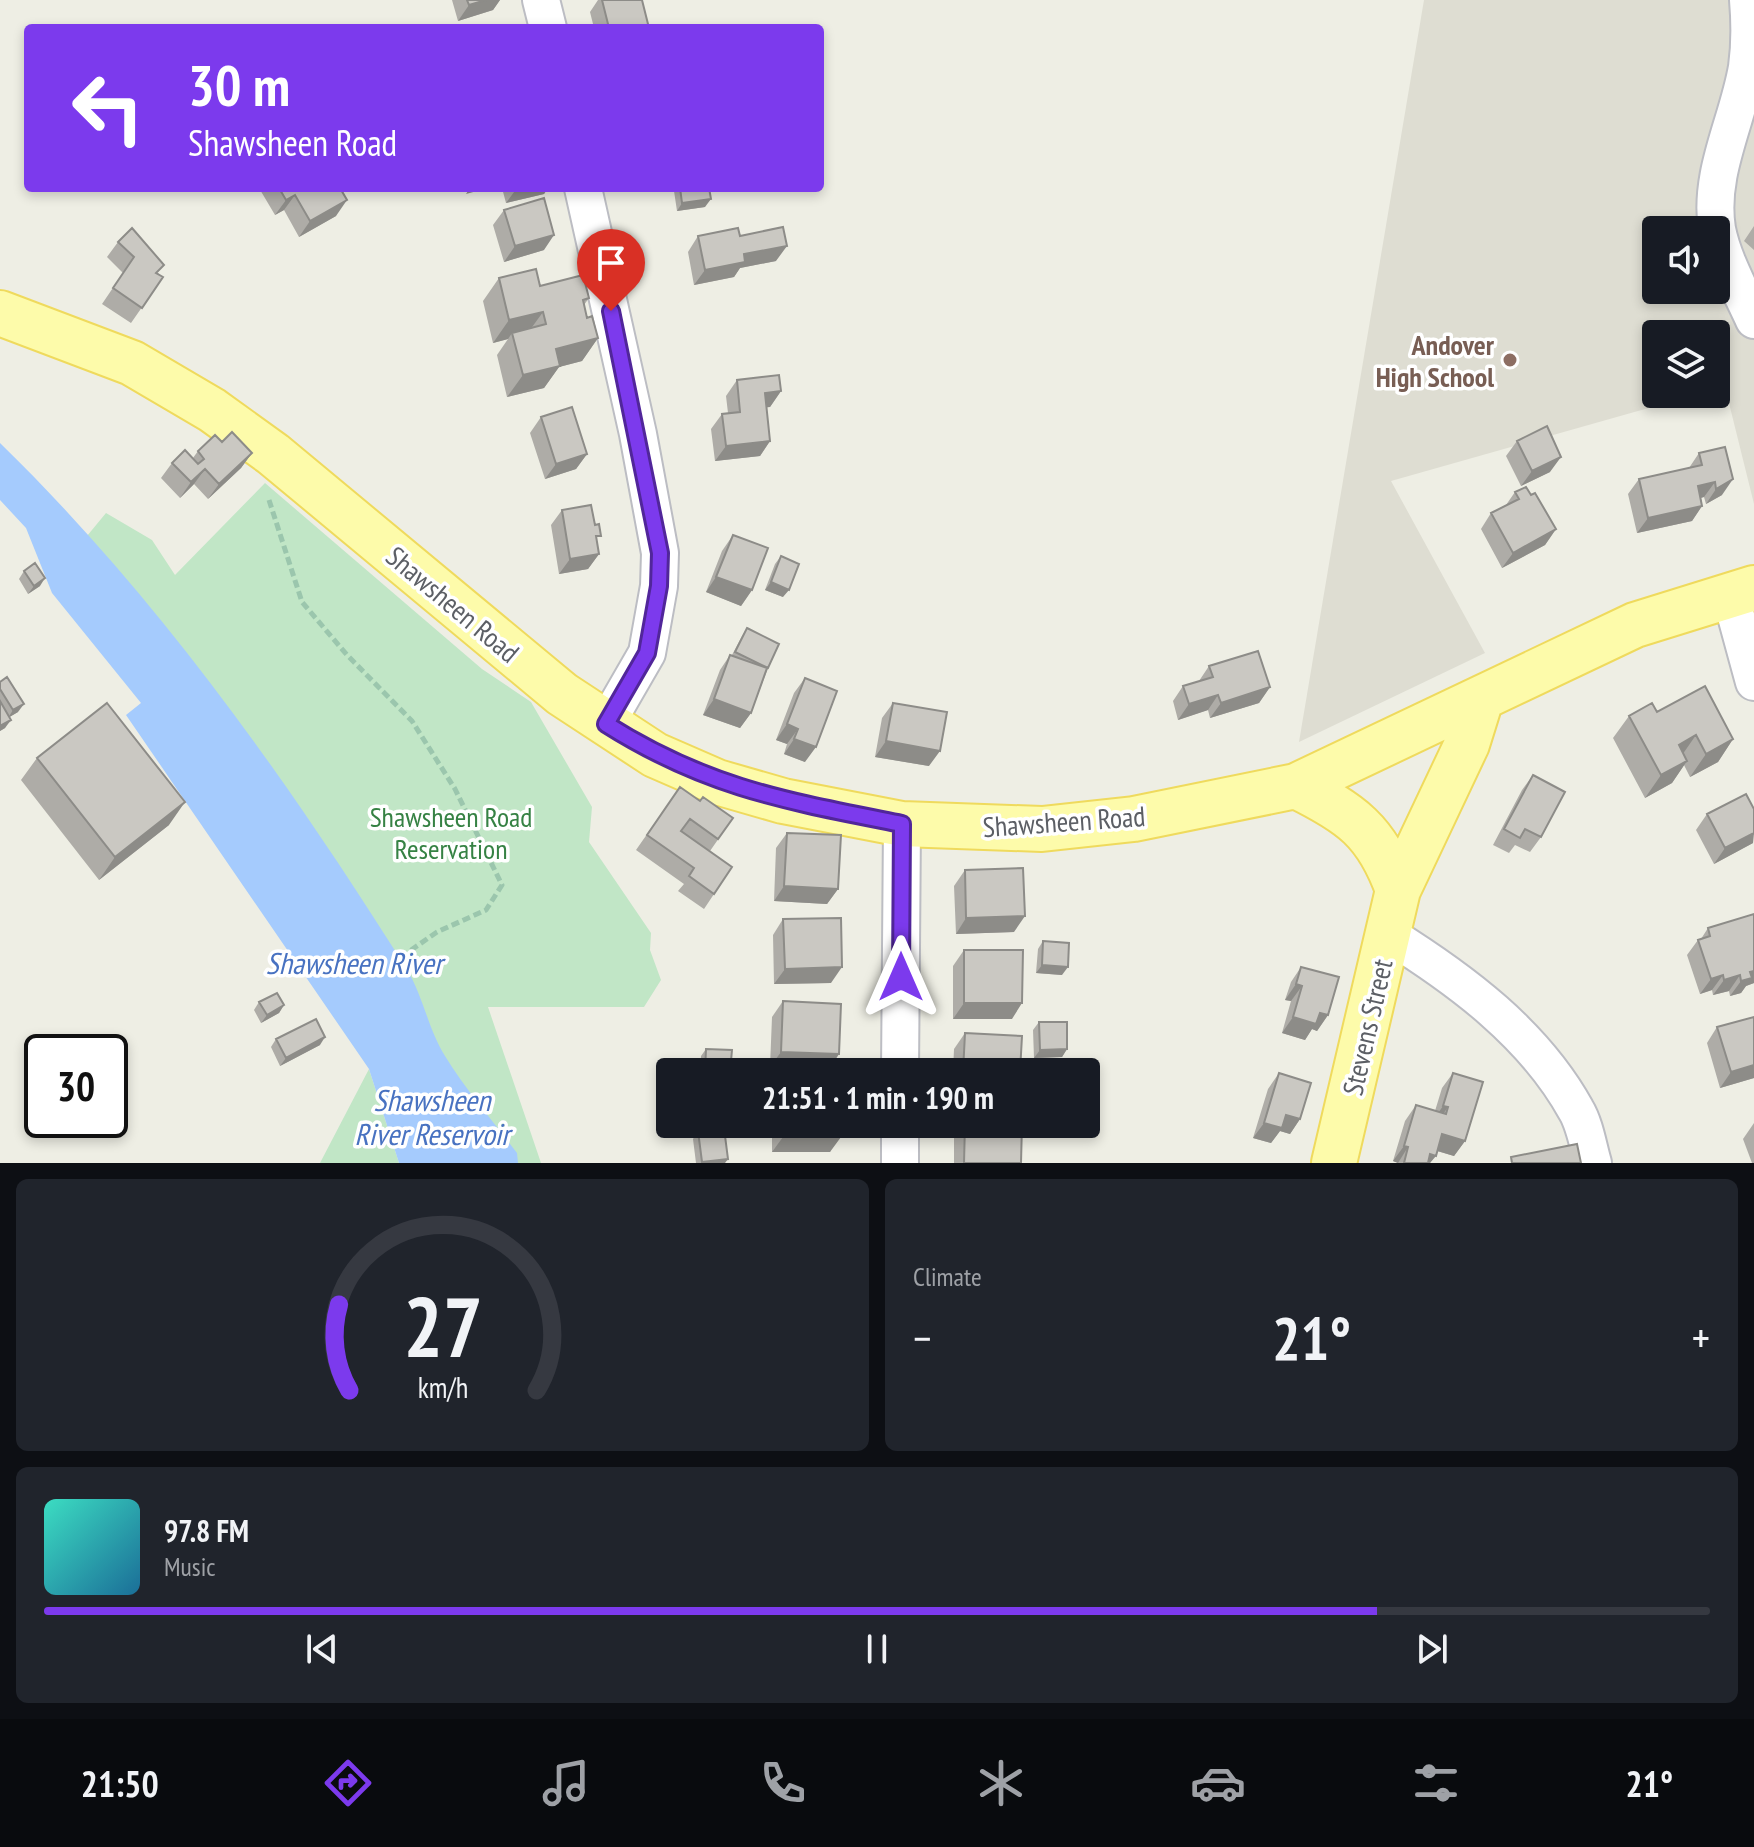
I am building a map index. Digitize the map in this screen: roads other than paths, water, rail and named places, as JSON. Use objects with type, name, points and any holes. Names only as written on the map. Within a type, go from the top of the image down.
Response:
[{"type":"main road","name":"Shawsheen Road","points":[[0,313],[132,363],[212,410],[283,462],[499,644],[606,724],[655,755],[717,782],[783,801],[902,824],[1042,829],[1134,819],[1296,786],[1635,625],[1742,591]]},
{"type":"main road","name":"Stevens Street","points":[[1334,1163],[1398,890],[1467,744],[1481,699]]},
{"type":"main road","points":[[1296,786],[1325,800],[1373,836],[1398,890]]},
{"type":"street","points":[[541,0],[547,24]]},
{"type":"street","points":[[1748,0],[1750,28],[1747,69],[1717,183],[1716,203],[1721,246],[1754,320]]},
{"type":"street","points":[[584,192],[638,434],[660,553],[659,586],[647,653],[606,724]]},
{"type":"street","points":[[1742,591],[1754,682]]},
{"type":"street","points":[[900,1058],[902,824]]},
{"type":"street","points":[[1389,935],[1460,979],[1534,1051],[1577,1112],[1593,1163]]},
{"type":"street","points":[[900,1138],[900,1163]]},
{"type":"water","name":"Shawsheen River","points":[[0,443],[114,564],[268,761],[406,968],[445,1056],[517,1153],[518,1163],[399,1163],[369,1069],[126,715],[141,703],[52,593],[26,528],[0,500]]},
{"type":"place","name":"Andover High School","points":[[1510,360]]},
{"type":"park label","name":"Shawsheen Road Reservation","points":[[451,832]]},
{"type":"water label","name":"Shawsheen River Reservoir","points":[[432,1116]]}]
